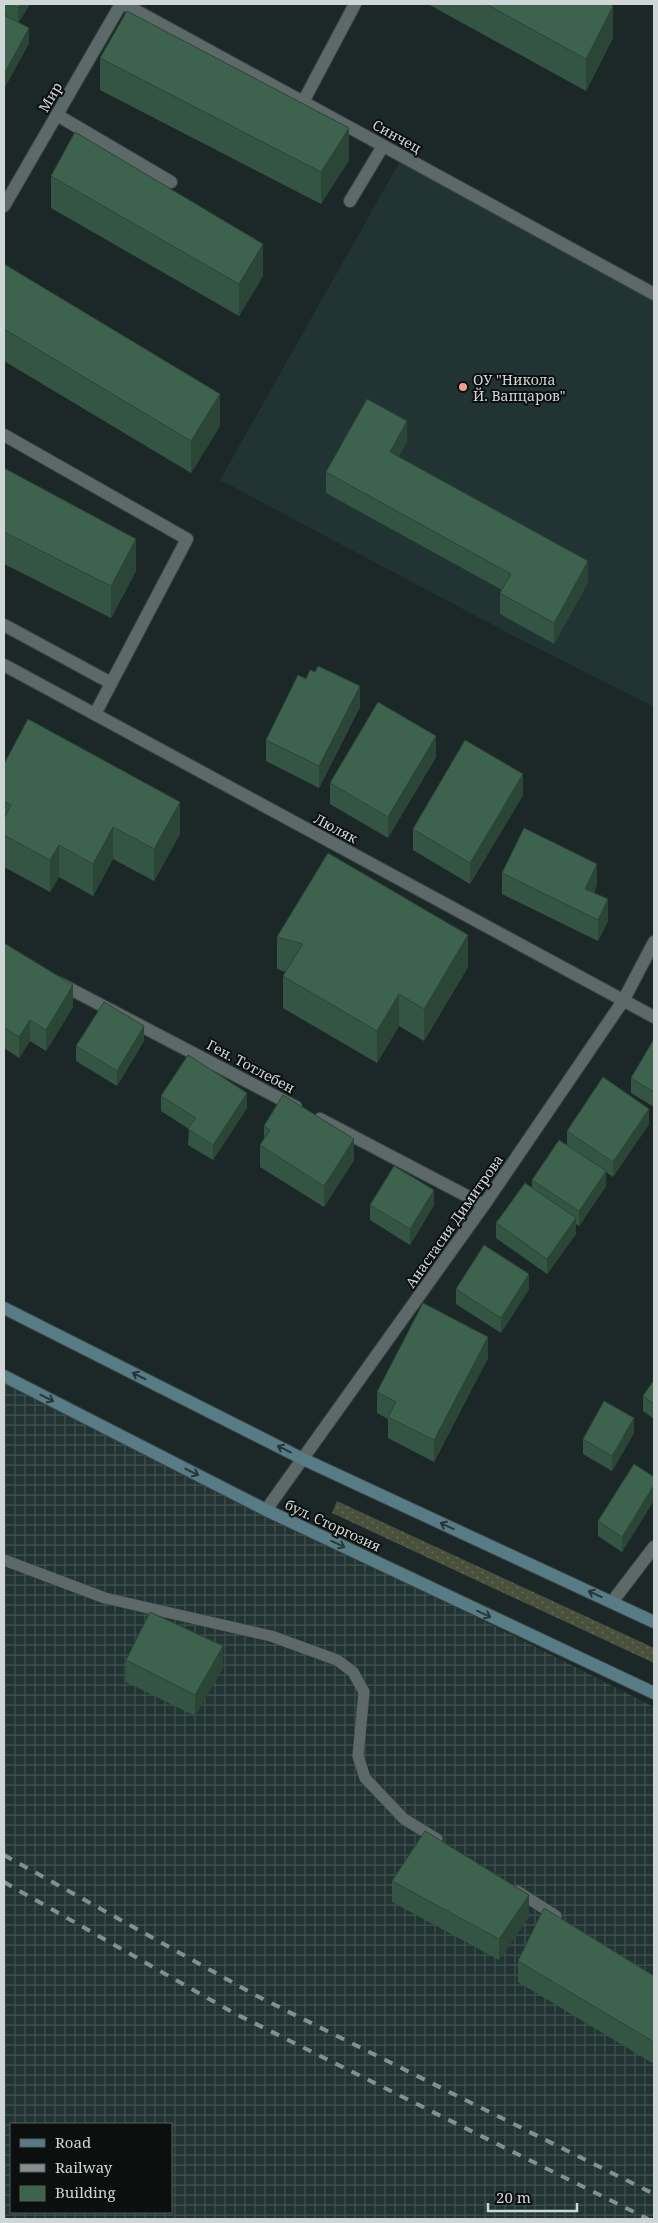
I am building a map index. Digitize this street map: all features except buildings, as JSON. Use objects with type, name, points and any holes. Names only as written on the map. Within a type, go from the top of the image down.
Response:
[{"type":"main road","points":[[4,1308],[303,1459],[654,1622]]},
{"type":"main road","name":"бул. Сторгозия","points":[[4,1376],[266,1510],[654,1693]]},
{"type":"street","name":"Синчец","points":[[123,4],[654,294]]},
{"type":"street","name":"Мир","points":[[4,206],[123,4]]},
{"type":"street","points":[[303,102],[355,4]]},
{"type":"street","points":[[57,115],[171,182]]},
{"type":"street","points":[[350,201],[383,146]]},
{"type":"street","points":[[4,435],[187,539],[95,714]]},
{"type":"street","points":[[4,625],[111,683]]},
{"type":"street","name":"Люляк","points":[[4,665],[654,1017]]},
{"type":"street","name":"Анастасия Димитрова","points":[[266,1510],[484,1205],[623,1000],[654,942]]},
{"type":"street","name":"Ген. Тотлебен","points":[[47,977],[484,1205]]},
{"type":"street","points":[[612,1602],[654,1547]]},
{"type":"lane","points":[[4,1560],[106,1598],[271,1636],[337,1660],[353,1672],[364,1692],[358,1756],[365,1778],[404,1819],[446,1845]]},
{"type":"lane","points":[[504,1883],[563,1920]]},
{"type":"shaded area","name":"ОУ \"Никола Й. Вапцаров\"","points":[[403,156],[654,294],[654,707],[512,635],[220,480]]},
{"type":"shaded area","points":[[4,1372],[266,1510],[654,1707],[654,2219],[4,2219]]},
{"type":"green space","points":[[337,1501],[654,1648],[654,1663],[332,1513]]},
{"type":"railway","points":[[4,1855],[257,1996],[654,2194]]},
{"type":"railway","points":[[4,1882],[232,2012],[648,2219]]},
{"type":"place","name":"ОУ \"Никола Й. Вапцаров\"","points":[[463,387]]}]
